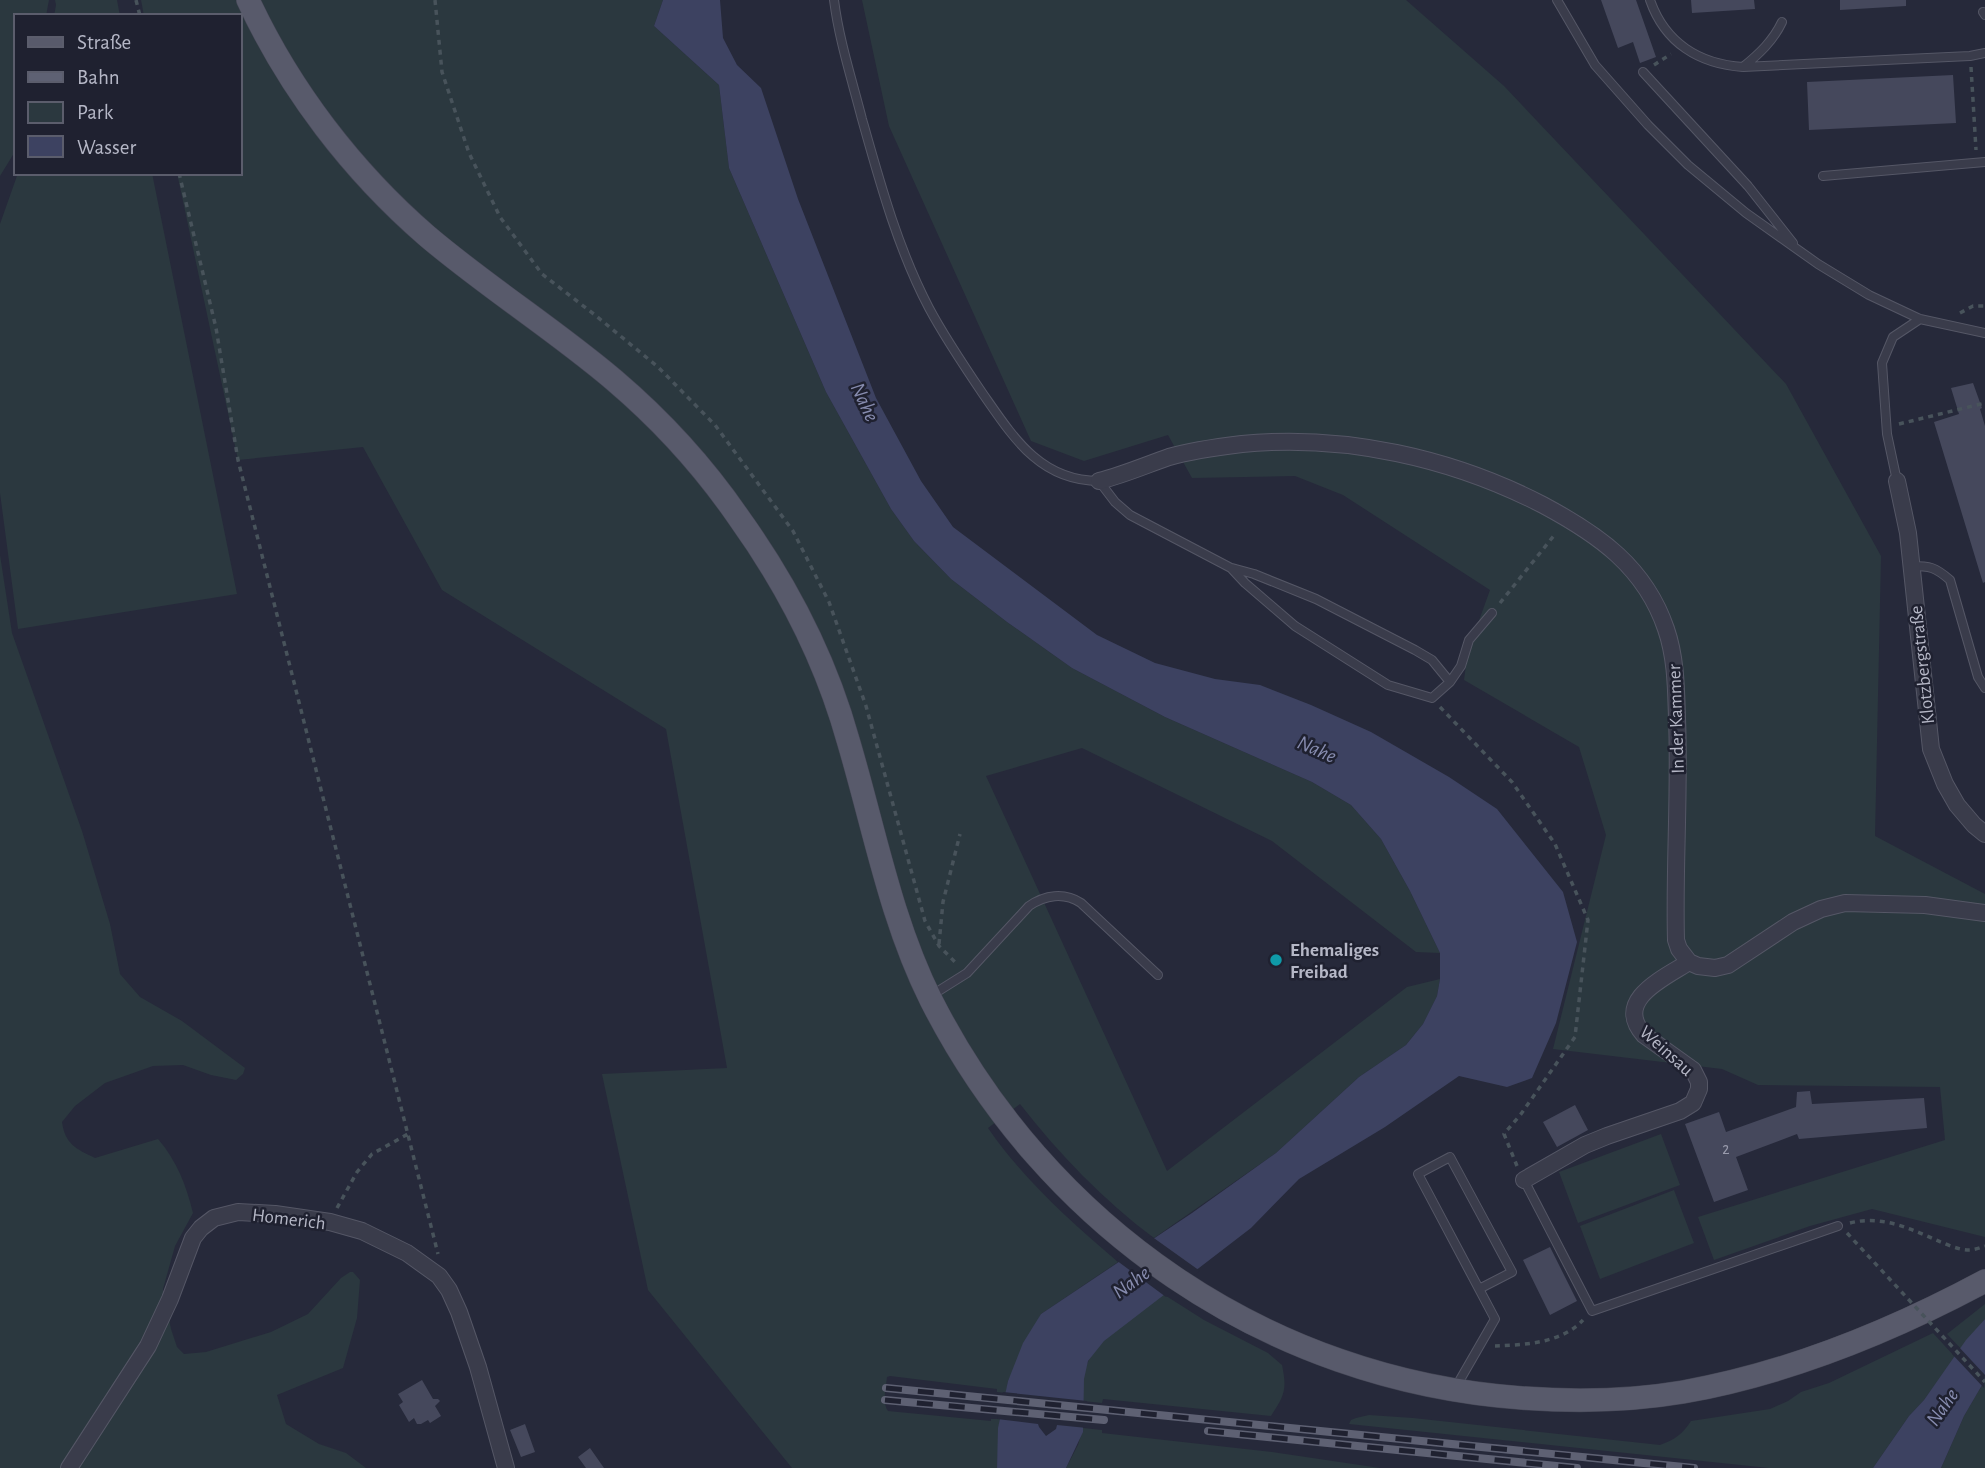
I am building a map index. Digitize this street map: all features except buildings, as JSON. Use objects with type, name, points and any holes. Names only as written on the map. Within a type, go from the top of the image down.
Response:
[{"type":"main road","points":[[248,0],[290,77],[336,141],[363,173],[421,231],[453,258],[616,383],[650,413],[682,446],[737,514],[788,596],[819,658],[848,736],[880,860],[912,960],[952,1038],[976,1078],[1033,1152],[1073,1196],[1132,1247],[1201,1296],[1312,1351],[1384,1375],[1454,1391],[1553,1401],[1593,1401],[1679,1393],[1766,1374],[1906,1321],[1985,1281]]},
{"type":"street","name":"In der Kammer","points":[[1099,481],[1169,457],[1244,444],[1321,443],[1359,447],[1434,462],[1503,486],[1568,518],[1604,541],[1635,572],[1657,608],[1671,647],[1675,667],[1678,749],[1676,940],[1689,962]]},
{"type":"street","name":"Klotzbergstraße","points":[[1897,481],[1908,533],[1931,749],[1957,805],[1985,834]]},
{"type":"street","points":[[1689,962],[1708,968],[1728,965],[1793,922],[1821,909],[1845,903],[1925,905],[1985,913]]},
{"type":"street","name":"Weinsau","points":[[1524,1180],[1585,1145],[1687,1108],[1693,1103],[1699,1089],[1693,1070],[1644,1035],[1634,1016],[1636,1002],[1646,990],[1689,962]]},
{"type":"street","name":"Homerich","points":[[69,1468],[148,1346],[170,1299],[193,1238],[214,1218],[238,1212],[275,1214],[362,1231],[407,1253],[439,1276],[459,1312],[478,1367],[506,1468]]},
{"type":"lane","points":[[834,0],[854,89],[882,190],[902,247],[928,307],[953,351],[1020,444],[1032,457],[1058,473],[1085,481],[1099,481],[1115,502],[1130,515],[1231,568],[1254,574],[1316,599],[1415,650],[1432,660],[1450,682]]},
{"type":"lane","points":[[1557,0],[1595,65],[1648,125],[1688,165],[1746,213],[1799,251],[1869,295],[1920,319],[1985,333]]},
{"type":"lane","points":[[1650,0],[1668,34],[1682,47],[1725,66],[1985,53]]},
{"type":"lane","points":[[1743,67],[1760,54],[1782,22]]},
{"type":"lane","points":[[1643,72],[1748,186],[1799,251]]},
{"type":"lane","points":[[1823,176],[1981,163]]},
{"type":"lane","points":[[1897,481],[1886,427],[1881,363],[1893,337],[1920,319]]},
{"type":"lane","points":[[1911,566],[1931,566],[1940,570],[1950,580],[1978,677],[1985,688]]},
{"type":"lane","points":[[1231,568],[1295,625],[1388,685],[1432,698],[1450,682],[1461,666],[1469,640],[1492,613]]},
{"type":"lane","points":[[930,997],[964,976],[1029,906],[1050,897],[1073,897],[1158,975]]},
{"type":"lane","points":[[1454,1391],[1495,1319],[1479,1289],[1418,1174],[1450,1157],[1512,1272],[1479,1289]]},
{"type":"lane","points":[[1524,1180],[1592,1311],[1838,1226]]},
{"type":"path","points":[[1643,72],[1682,47]]},
{"type":"path","points":[[1969,55],[1981,163]]},
{"type":"path","points":[[179,175],[216,328],[238,460],[434,1241],[449,1290]]},
{"type":"path","points":[[1948,324],[1973,306],[1985,306]]},
{"type":"path","points":[[1886,427],[1985,403]]},
{"type":"path","points":[[1492,613],[1568,518]]},
{"type":"path","points":[[1432,698],[1512,782],[1555,844],[1588,920],[1575,1037],[1504,1134],[1524,1180]]},
{"type":"path","points":[[939,946],[943,902],[960,834]]},
{"type":"path","points":[[330,1223],[344,1193],[372,1154],[408,1134]]},
{"type":"path","points":[[1838,1226],[1857,1221],[1883,1221],[1968,1250],[1985,1246]]},
{"type":"path","points":[[1847,1233],[1985,1382]]},
{"type":"path","points":[[1479,1347],[1531,1345],[1561,1335],[1580,1324],[1592,1311]]},
{"type":"green space","points":[[0,0],[49,0],[46,14],[14,14],[14,153],[0,176]]},
{"type":"green space","points":[[55,0],[117,0],[120,14],[54,14]]},
{"type":"green space","points":[[141,0],[663,0],[654,26],[719,85],[729,168],[826,392],[891,509],[914,541],[951,579],[1072,668],[1165,717],[1312,782],[1351,805],[1381,839],[1440,953],[1416,952],[1272,841],[1082,748],[986,776],[1167,1171],[1407,987],[1440,979],[1437,996],[1423,1024],[1406,1045],[1359,1077],[1276,1153],[1154,1238],[1083,1176],[1020,1104],[988,1128],[1032,1182],[1118,1262],[1041,1314],[1008,1381],[1006,1393],[997,1392],[997,1389],[887,1377],[885,1400],[888,1411],[991,1421],[1000,1419],[997,1468],[792,1468],[648,1290],[602,1074],[727,1068],[666,729],[442,590],[363,447],[238,460],[177,175],[242,175],[242,14],[144,14]]},
{"type":"green space","points":[[862,0],[1406,0],[1504,86],[1786,384],[1881,556],[1875,836],[1985,894],[1985,1237],[1872,1209],[1810,1226],[1714,1260],[1698,1217],[1945,1140],[1940,1087],[1758,1085],[1722,1069],[1553,1049],[1606,835],[1579,747],[1464,680],[1468,651],[1490,590],[1343,495],[1295,476],[1192,478],[1168,435],[1084,461],[1031,441],[889,126]]},
{"type":"green space","points":[[17,175],[152,175],[237,594],[18,629],[0,493],[0,224]]},
{"type":"green space","points":[[0,555],[12,633],[82,831],[110,924],[120,974],[140,997],[182,1021],[245,1068],[236,1080],[183,1065],[153,1066],[105,1083],[75,1106],[62,1122],[66,1136],[77,1148],[95,1158],[158,1139],[176,1165],[193,1213],[175,1246],[163,1289],[171,1329],[177,1347],[184,1354],[206,1352],[271,1332],[308,1314],[341,1278],[353,1272],[360,1280],[357,1318],[343,1368],[277,1395],[286,1424],[319,1444],[346,1453],[366,1468],[0,1468]]},
{"type":"green space","points":[[1661,1134],[1680,1185],[1578,1223],[1559,1172]]},
{"type":"green space","points":[[1674,1190],[1694,1243],[1600,1279],[1580,1226]]},
{"type":"green space","points":[[1163,1294],[1204,1320],[1268,1353],[1282,1365],[1284,1392],[1271,1416],[1103,1399],[1102,1403],[1083,1401],[1085,1371],[1093,1353],[1121,1325]]},
{"type":"green space","points":[[1985,1304],[1985,1319],[1961,1349],[1947,1334]]},
{"type":"green space","points":[[1933,1333],[1955,1357],[1873,1468],[1769,1468],[1349,1424],[1351,1420],[1369,1415],[1660,1445],[1678,1436],[1691,1421],[1770,1409],[1801,1392],[1829,1383]]},
{"type":"green space","points":[[1985,1380],[1985,1468],[1941,1468],[1964,1416]]},
{"type":"green space","points":[[1083,1428],[1102,1430],[1102,1433],[1272,1452],[1380,1468],[1066,1468]]},
{"type":"water","name":"Nahe","points":[[663,0],[720,0],[723,38],[737,65],[761,88],[798,199],[876,398],[921,481],[953,527],[1097,635],[1155,663],[1215,679],[1260,685],[1311,705],[1371,732],[1449,777],[1497,809],[1563,892],[1577,942],[1556,1023],[1532,1078],[1507,1087],[1459,1076],[1385,1127],[1299,1179],[1251,1228],[1104,1341],[1088,1361],[1084,1379],[1083,1432],[1066,1468],[997,1468],[998,1428],[1008,1381],[1023,1343],[1041,1314],[1276,1153],[1359,1077],[1406,1045],[1423,1024],[1437,996],[1440,953],[1381,839],[1351,805],[1312,782],[1165,717],[1072,668],[951,579],[914,541],[891,509],[826,392],[729,168],[719,85],[654,26]]},
{"type":"water","name":"Nahe","points":[[1985,1319],[1985,1380],[1964,1416],[1941,1468],[1873,1468],[1966,1340]]},
{"type":"pier","points":[[1151,1236],[1200,1271],[1166,1297],[1116,1260]]},
{"type":"pier","points":[[1958,1346],[1985,1375],[1984,1388],[1952,1354]]},
{"type":"pier","points":[[1003,1392],[1087,1401],[1087,1428],[1057,1425],[1056,1429],[1046,1436],[1038,1424],[997,1419]]},
{"type":"railway","points":[[886,1388],[1694,1468]]},
{"type":"railway","points":[[885,1400],[1104,1420]]},
{"type":"railway","points":[[1208,1431],[1577,1468]]},
{"type":"place","name":"Ehemaliges Freibad","points":[[1276,960]]}]
